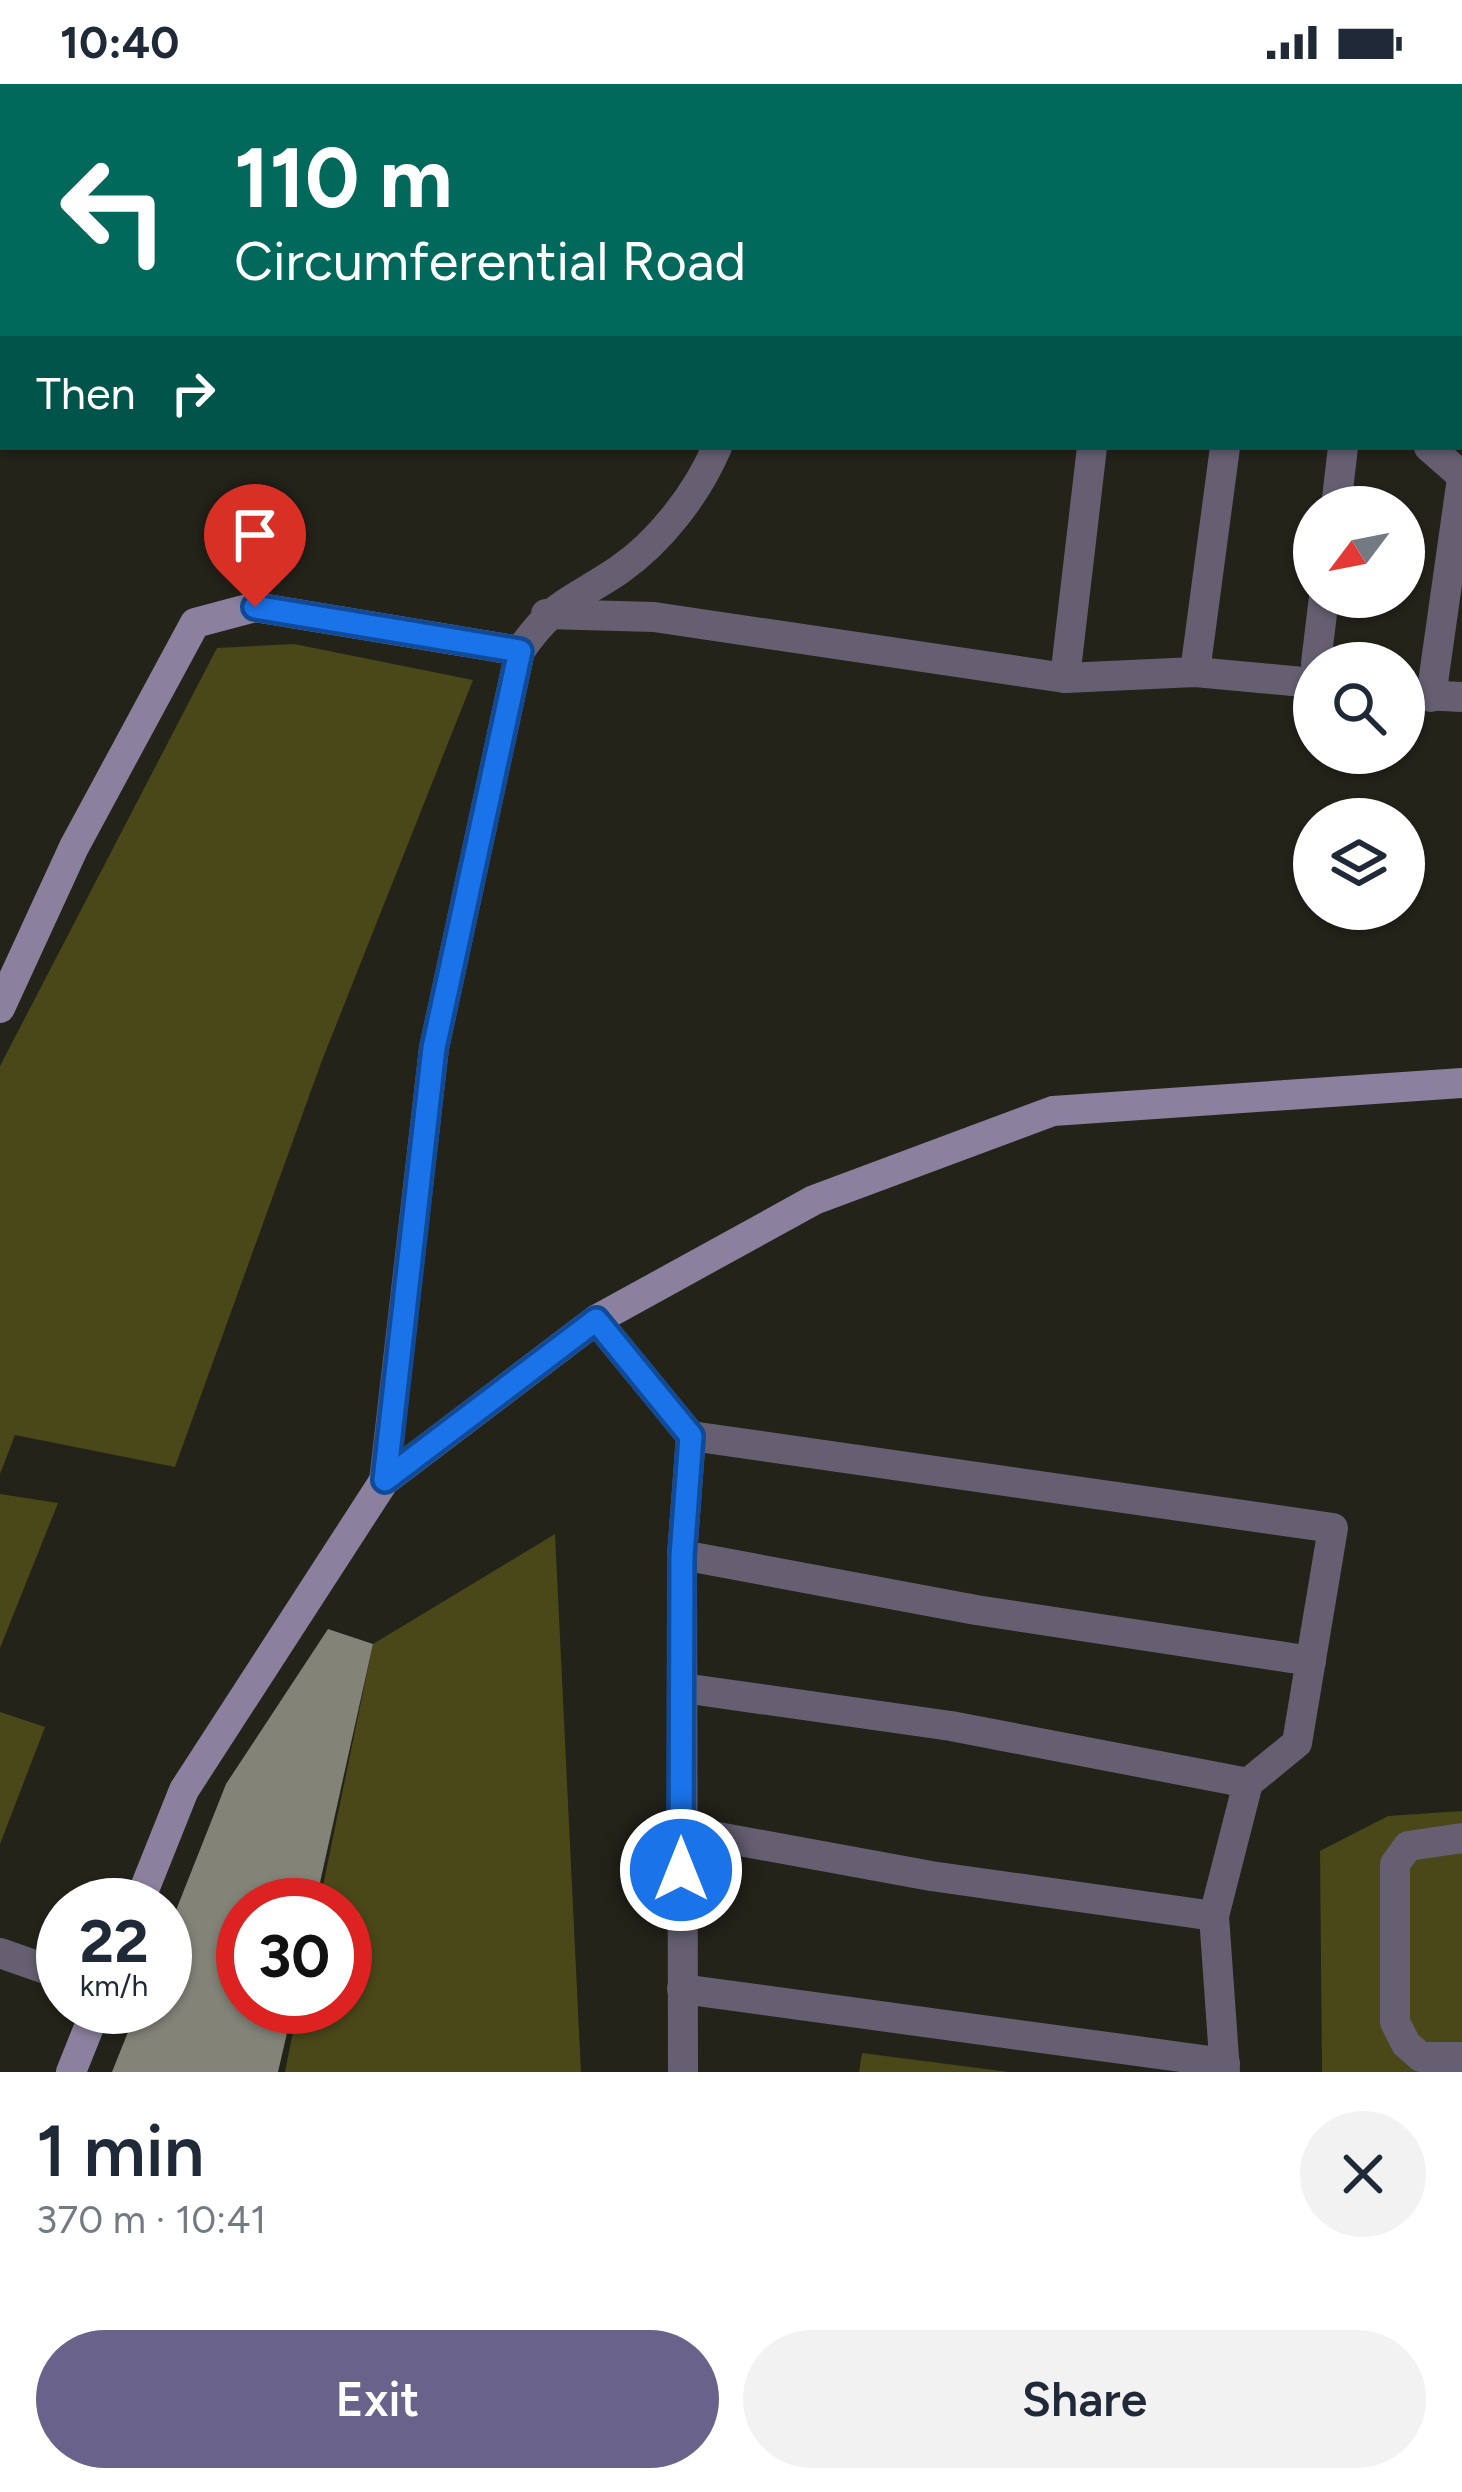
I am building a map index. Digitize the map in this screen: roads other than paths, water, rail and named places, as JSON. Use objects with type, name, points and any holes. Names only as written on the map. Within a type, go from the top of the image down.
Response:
[{"type":"main road","points":[[0,1008],[74,847],[195,623],[255,607],[520,651]]},
{"type":"main road","points":[[149,1878],[184,1790],[385,1480],[596,1320],[814,1199],[1053,1111],[1462,1083]]},
{"type":"main road","points":[[71,2072],[86,2034]]},
{"type":"street","points":[[385,1480],[434,1048],[520,651],[546,614],[624,567],[700,488],[716,450]]},
{"type":"street","points":[[1065,678],[1092,450]]},
{"type":"street","points":[[1195,672],[1225,450]]},
{"type":"street","points":[[1338,486],[1343,450]]},
{"type":"street","points":[[1432,696],[1462,477],[1433,450]]},
{"type":"street","points":[[546,614],[654,617],[1065,678],[1195,672],[1293,679]]},
{"type":"street","points":[[596,1320],[691,1436],[1333,1528],[1297,1743],[1248,1783],[1214,1916],[1225,2067],[682,1990]]},
{"type":"street","points":[[683,2072],[682,1556],[691,1436]]},
{"type":"street","points":[[682,1556],[976,1610],[1311,1661]]},
{"type":"street","points":[[683,1688],[951,1726],[1248,1783]]},
{"type":"street","points":[[680,1830],[931,1876],[1214,1916]]},
{"type":"street","points":[[1462,1838],[1408,1846],[1395,1864],[1395,2022],[1406,2044],[1421,2057],[1462,2057]]},
{"type":"street","points":[[0,1953],[36,1966]]}]
